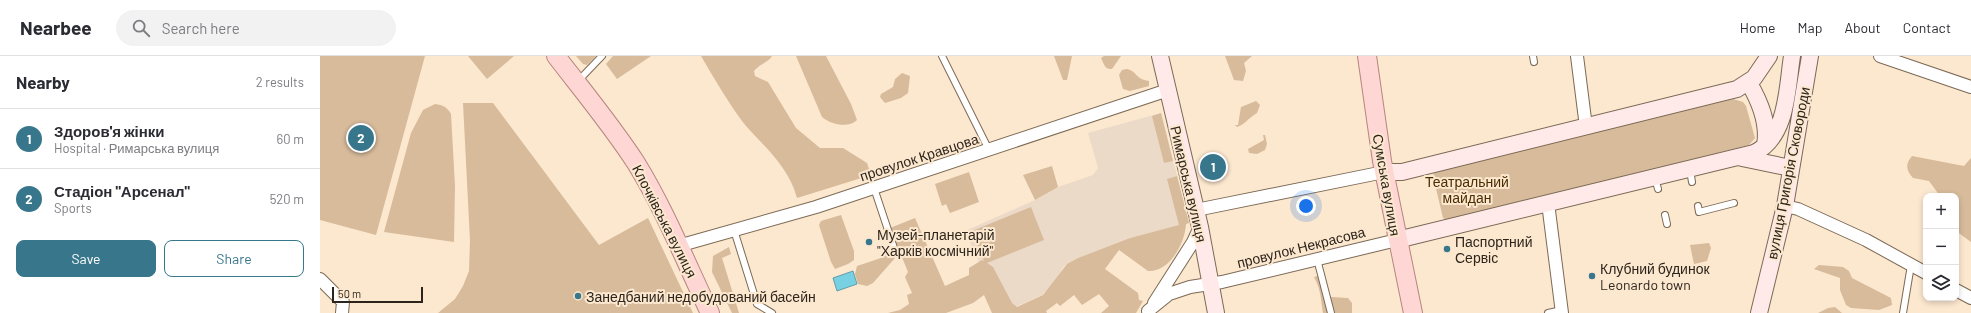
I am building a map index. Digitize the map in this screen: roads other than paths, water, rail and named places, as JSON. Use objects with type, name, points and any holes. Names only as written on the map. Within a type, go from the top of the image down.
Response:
[{"type":"main road","name":"Клочківська вулиця","points":[[556,56],[577,82],[636,163],[653,193],[710,313]]},
{"type":"main road","name":"Сумська вулиця","points":[[1366,56],[1384,172],[1413,313]]},
{"type":"street","name":"Римарська вулиця","points":[[1160,56],[1200,227],[1212,284],[1216,313]]},
{"type":"street","points":[[1577,56],[1586,128]]},
{"type":"street","points":[[1196,210],[1384,172],[1402,172],[1586,128],[1743,86],[1759,73],[1769,56]]},
{"type":"street","points":[[1397,240],[1548,203],[1657,184],[1691,176],[1757,152],[1765,146],[1774,135],[1782,116],[1792,56]]},
{"type":"street","name":"вулиця Григорія Сковороди","points":[[1759,313],[1785,206],[1810,56]]},
{"type":"street","points":[[1880,56],[1971,87]]},
{"type":"street","points":[[1743,86],[1759,102],[1765,119],[1765,146]]},
{"type":"street","name":"провулок Кравцова","points":[[678,246],[816,207],[1168,90]]},
{"type":"street","points":[[1740,158],[1756,159],[1791,168]]},
{"type":"street","points":[[1548,203],[1562,312]]},
{"type":"street","points":[[1785,206],[1798,209],[1866,240],[1923,271]]},
{"type":"street","points":[[1148,312],[1193,242],[1200,227]]},
{"type":"street","name":"провулок Некрасова","points":[[1148,312],[1169,294],[1190,287],[1212,284],[1397,240]]},
{"type":"street","points":[[320,279],[343,302],[342,313]]},
{"type":"street","points":[[1959,292],[1971,298]]},
{"type":"lane","points":[[577,82],[602,56]]},
{"type":"lane","points":[[942,56],[989,150]]},
{"type":"lane","points":[[874,188],[895,251]]},
{"type":"lane","points":[[1698,206],[1699,212],[1734,203]]},
{"type":"lane","points":[[1665,215],[1667,224]]},
{"type":"lane","points":[[734,230],[757,304],[772,313]]},
{"type":"lane","points":[[1317,259],[1331,313]]},
{"type":"lane","points":[[1903,313],[1911,265]]},
{"type":"lane","points":[[1548,313],[1562,312]]},
{"type":"water","points":[[853,271],[857,284],[837,291],[833,278]]},
{"type":"place","name":"Стадіон \"Арсенал\"","points":[[361,138]]},
{"type":"place","name":"Здоров'я жінки","points":[[1213,167]]},
{"type":"place","name":"Музей-планетарій \"Харків космічний\"","points":[[869,242]]},
{"type":"place","name":"Паспортний Сервіс","points":[[1447,249]]},
{"type":"place","name":"Клубний будинок Leonardo town","points":[[1592,276]]},
{"type":"place","name":"Занедбаний недобудований басейн","points":[[578,296]]},
{"type":"park label","name":"Театральний майдан","points":[[1467,190]]}]
